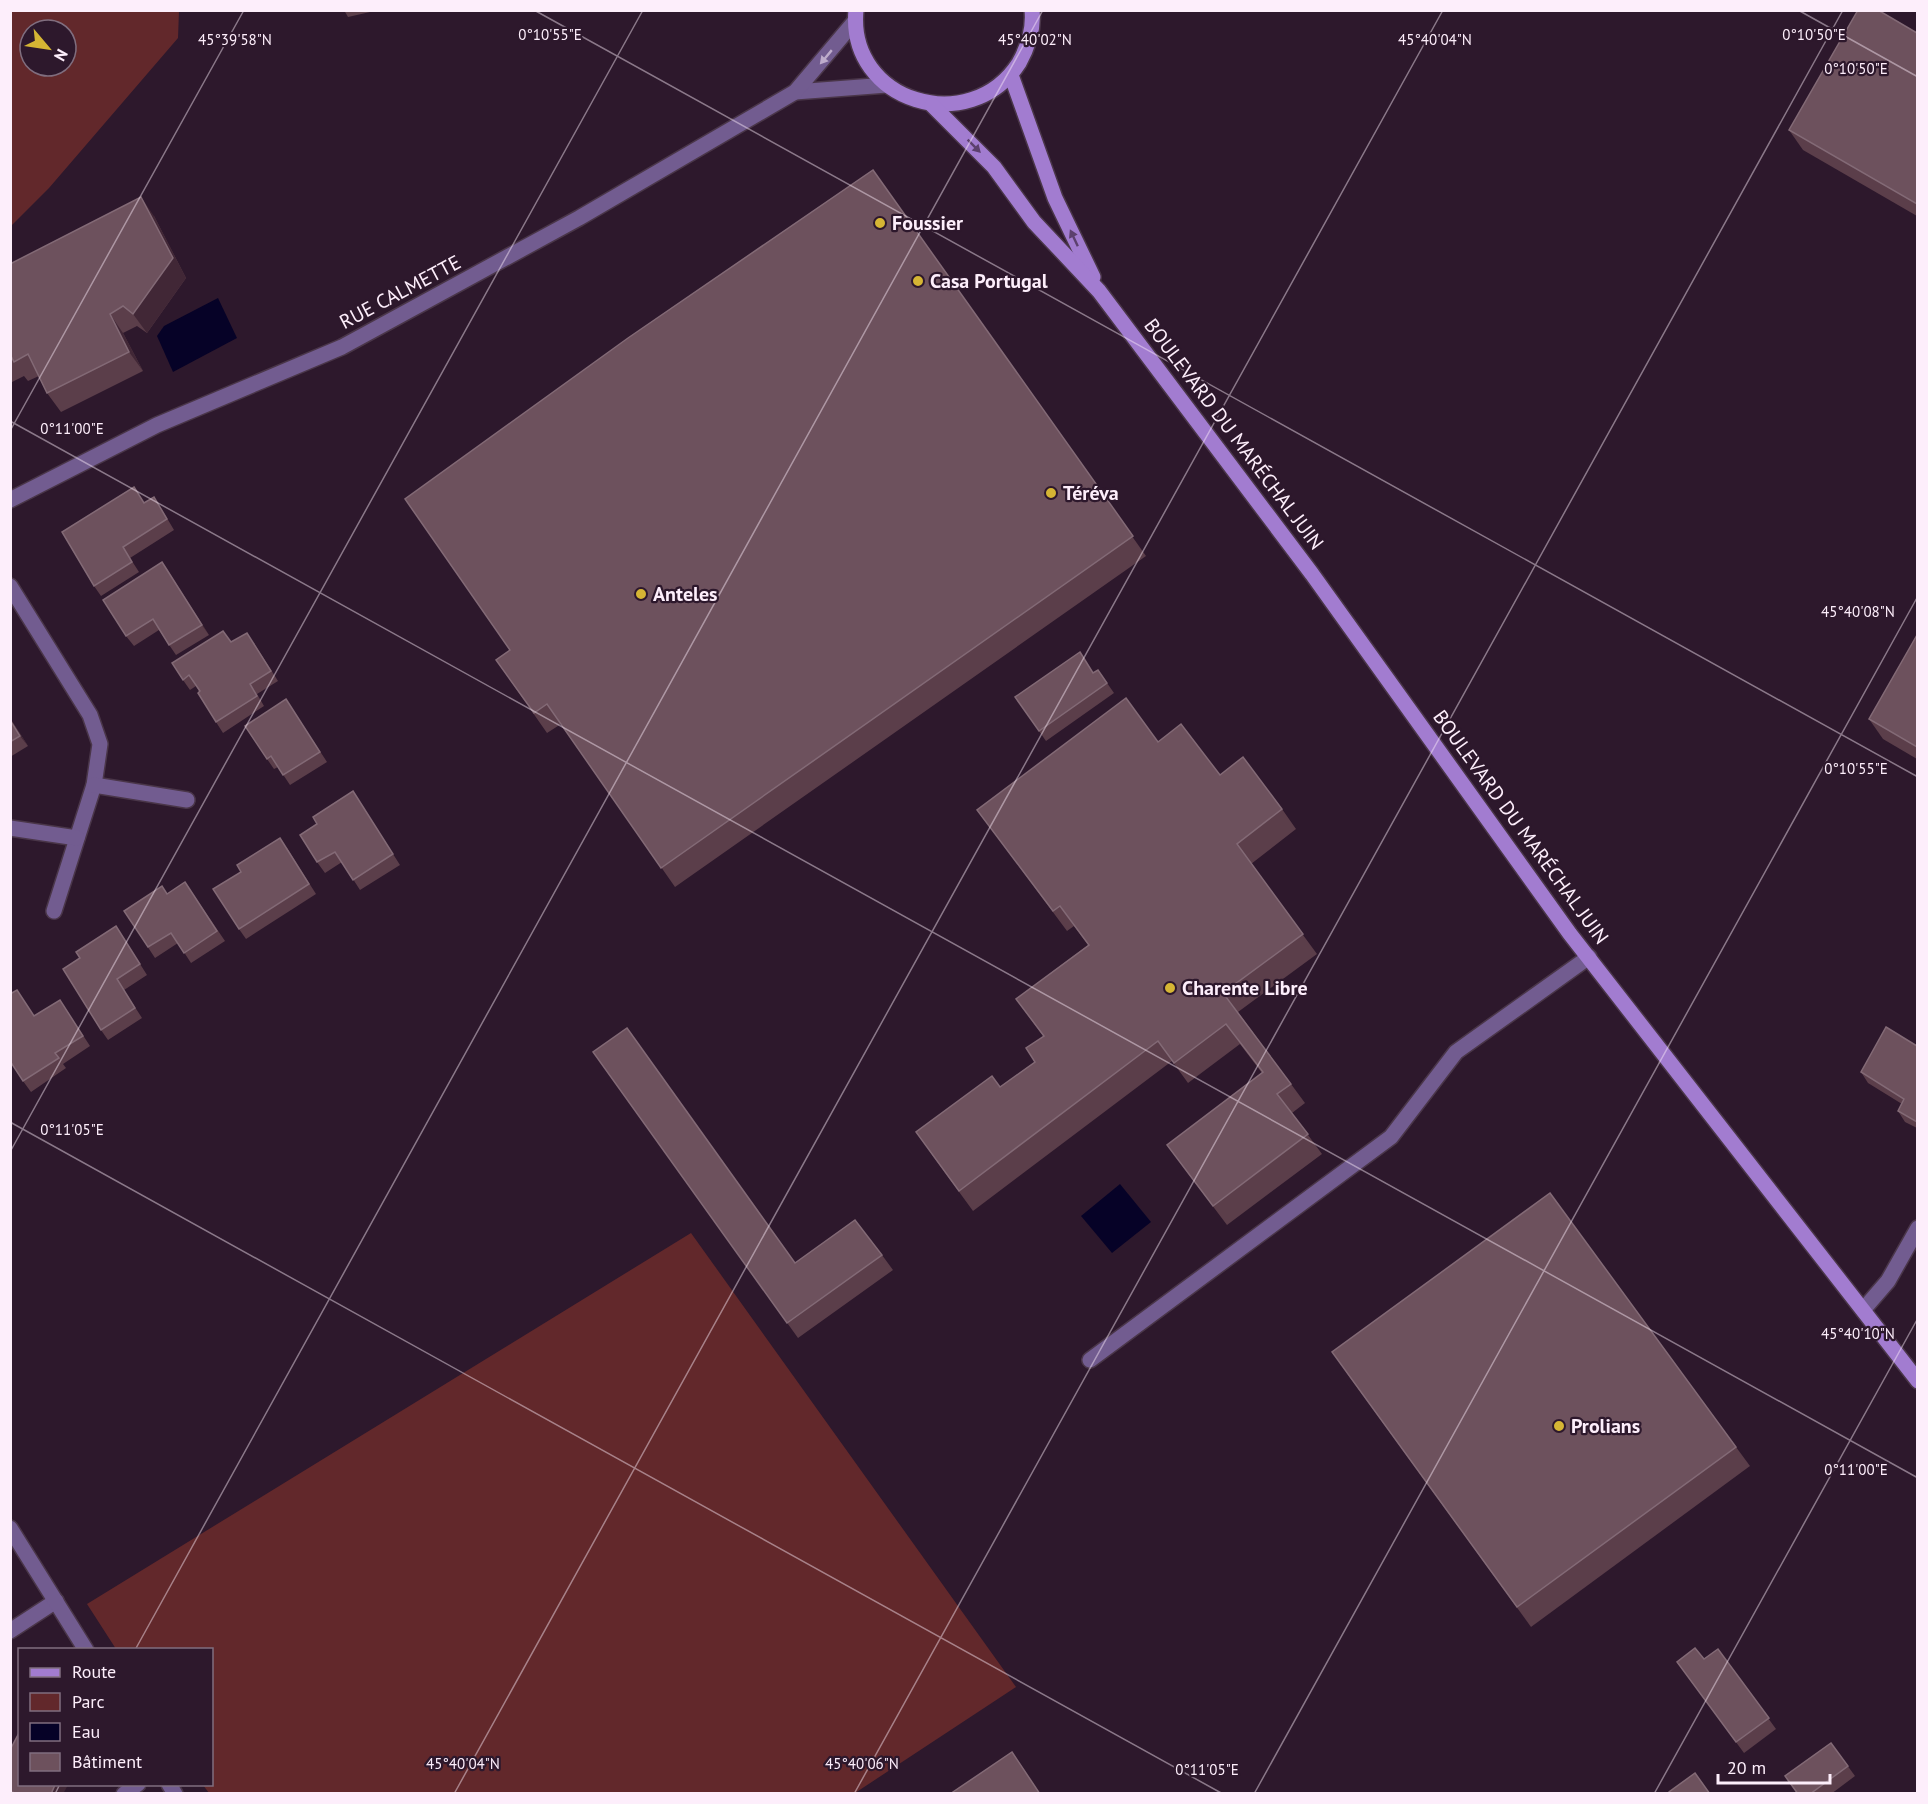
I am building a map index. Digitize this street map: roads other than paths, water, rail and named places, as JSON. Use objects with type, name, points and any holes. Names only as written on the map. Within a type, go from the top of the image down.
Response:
[{"type":"main road","points":[[856,16],[860,45],[870,67],[887,85],[909,98],[932,105],[961,104],[988,93],[1011,75],[1027,50],[1033,20],[1032,10]]},
{"type":"main road","name":"BOULEVARD DU MARÉCHAL JUIN","points":[[1011,75],[1055,198],[1099,291]]},
{"type":"main road","name":"BOULEVARD DU MARÉCHAL JUIN","points":[[932,105],[994,167],[1034,222],[1099,291],[1312,574],[1589,957],[1917,1381]]},
{"type":"street","name":"RUE CALMETTE","points":[[10,500],[157,425],[342,347],[430,302],[795,92],[856,16]]},
{"type":"street","name":"RUE CALMETTE","points":[[795,92],[887,85]]},
{"type":"street","points":[[10,586],[90,715],[100,744],[94,785],[54,911]]},
{"type":"street","points":[[94,785],[187,801]]},
{"type":"street","points":[[10,828],[77,838]]},
{"type":"street","points":[[1090,1360],[1391,1137],[1456,1052],[1589,957]]},
{"type":"street","points":[[1863,1310],[1888,1281],[1917,1228]]},
{"type":"street","points":[[10,1528],[85,1648]]},
{"type":"street","points":[[10,1631],[56,1601]]},
{"type":"water","points":[[218,298],[237,338],[173,372],[157,336],[164,326]]},
{"type":"water","points":[[1120,1184],[1151,1222],[1112,1253],[1081,1216]]},
{"type":"place","name":"Foussier","points":[[880,223]]},
{"type":"place","name":"Casa Portugal","points":[[918,281]]},
{"type":"place","name":"Téréva","points":[[1051,493]]},
{"type":"place","name":"Anteles","points":[[641,594]]},
{"type":"place","name":"Charente Libre","points":[[1170,988]]},
{"type":"place","name":"Prolians","points":[[1559,1426]]}]
